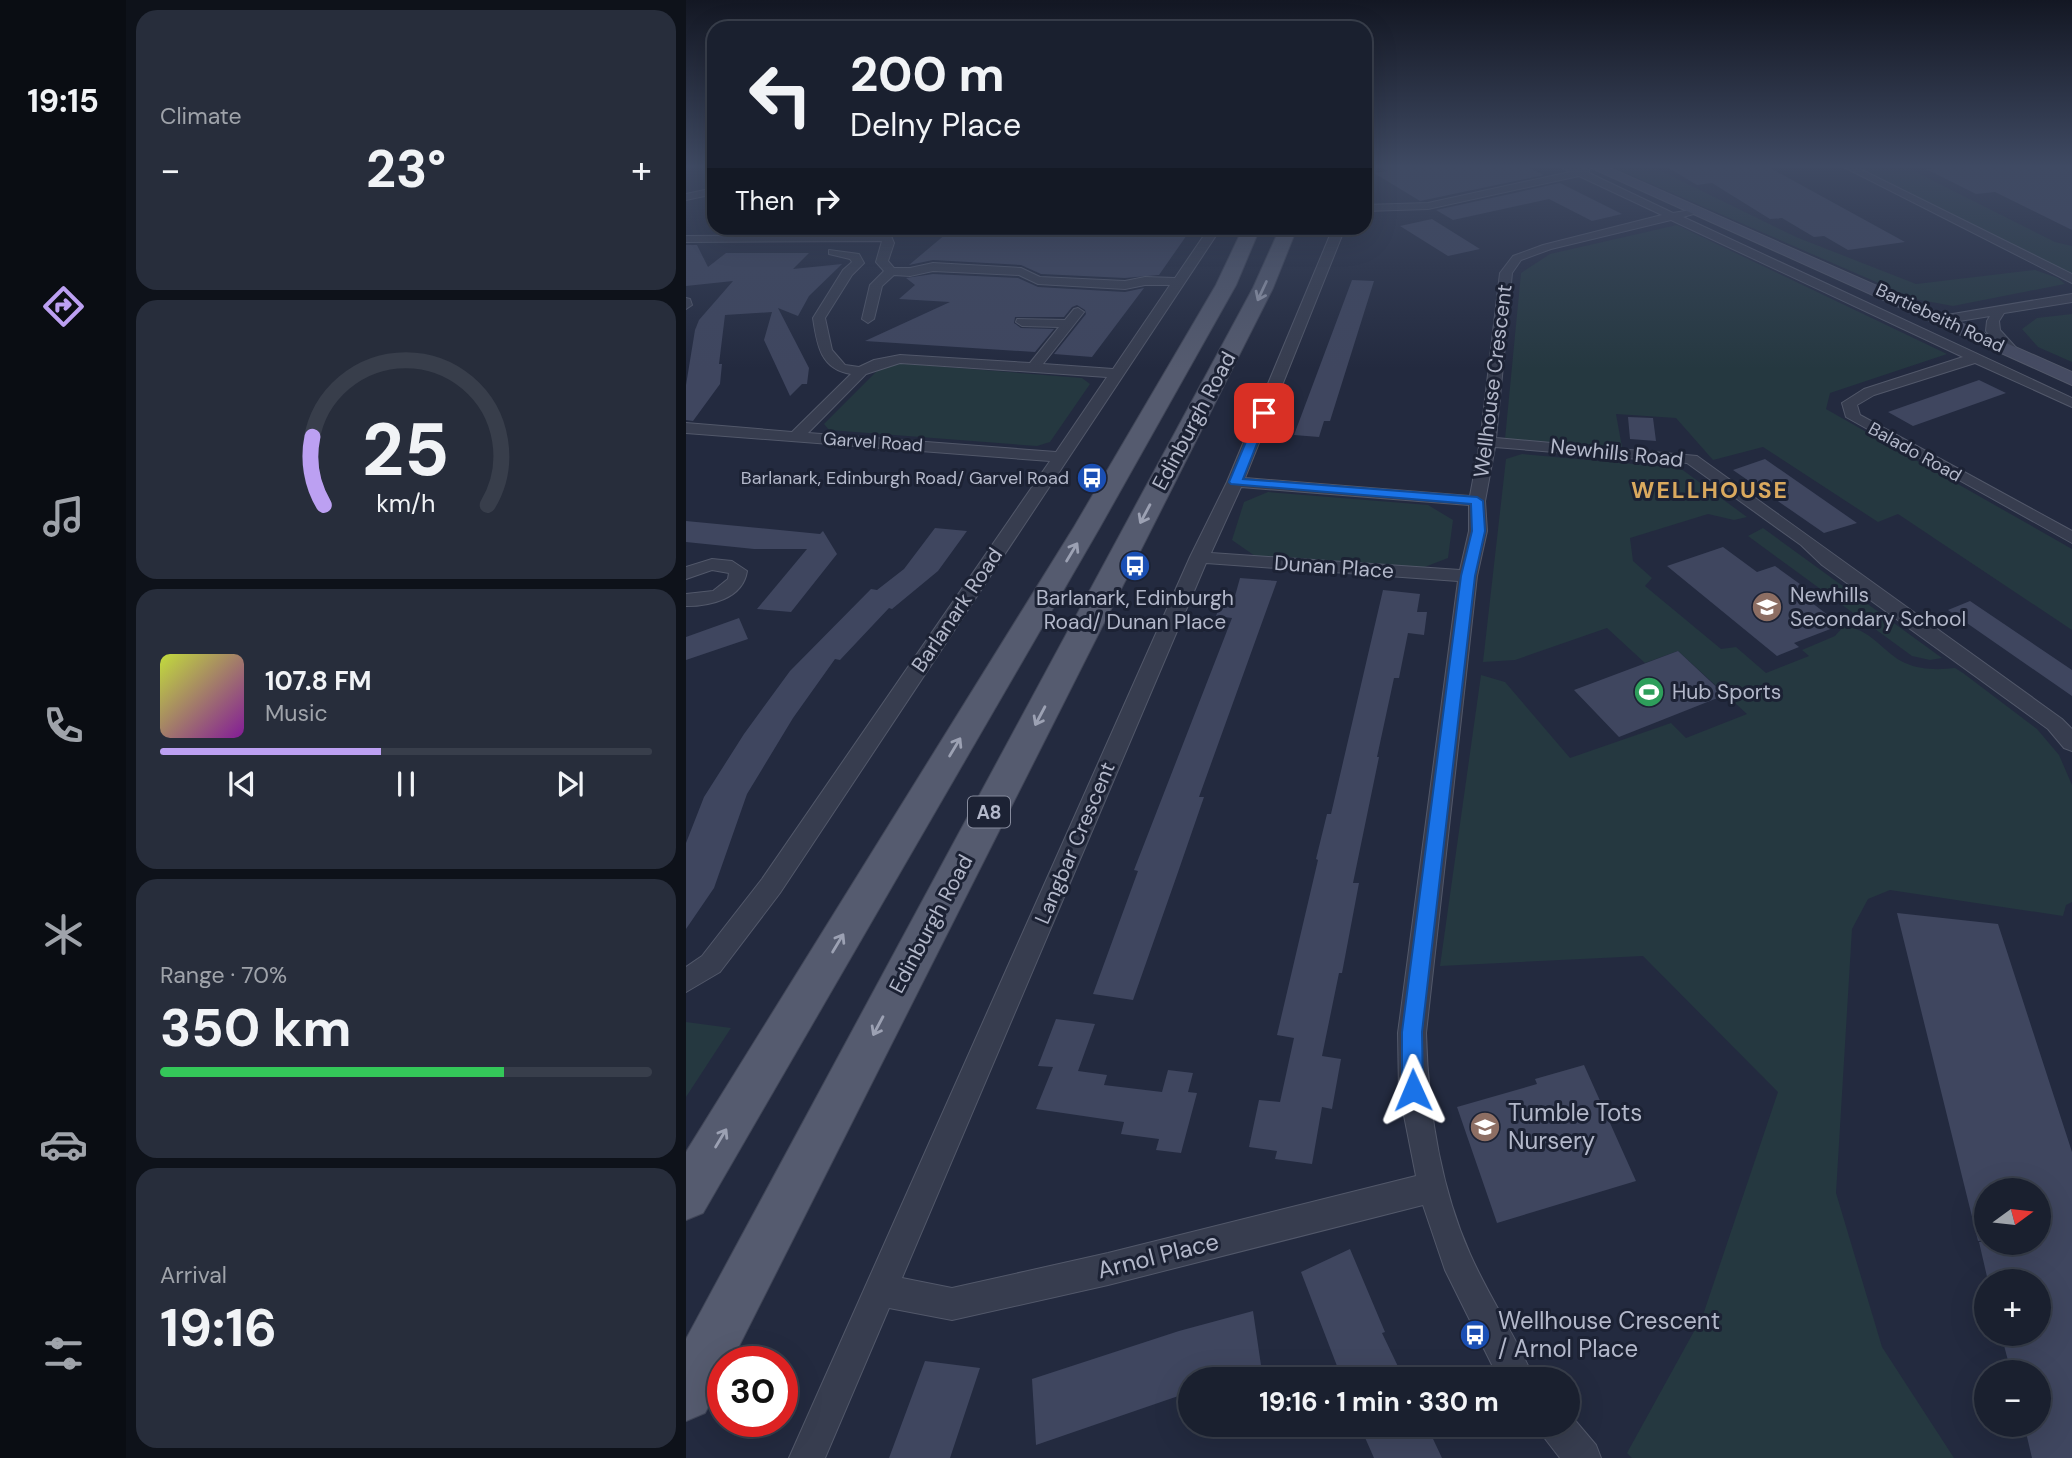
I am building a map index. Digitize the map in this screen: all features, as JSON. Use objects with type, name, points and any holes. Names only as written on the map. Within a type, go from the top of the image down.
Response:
[{"type":"main road","name":"Edinburgh Road","points":[[686,1196],[1087,527],[1226,285],[1248,235]]},
{"type":"main road","name":"Edinburgh Road","points":[[686,1394],[1257,301],[1285,235]]},
{"type":"street","name":"Wellhouse Crescent","points":[[1511,1367],[1456,1259],[1433,1187],[1413,1090],[1412,1032],[1468,576],[1478,531],[1477,501],[1488,442],[1506,273],[1517,258],[1547,247],[1603,233]]},
{"type":"street","name":"Bartiebeith Road","points":[[1723,233],[1975,358],[2072,402]]},
{"type":"street","name":"Bartiebeith Road","points":[[1731,233],[1941,320],[2072,379]]},
{"type":"street","points":[[1980,233],[2072,279]]},
{"type":"street","name":"Barlanark Road","points":[[686,981],[711,964],[771,886],[1210,235]]},
{"type":"street","name":"Langbar Crescent","points":[[807,1458],[1199,557],[1235,482],[1336,235]]},
{"type":"street","points":[[686,239],[887,239],[882,262],[891,271],[910,272],[933,267],[1021,272],[1038,281],[1125,285],[1145,281],[1178,282]]},
{"type":"street","points":[[833,252],[855,256],[858,263],[847,273],[819,318],[825,351],[841,368],[861,371]]},
{"type":"street","points":[[868,319],[876,285],[891,271]]},
{"type":"street","points":[[1941,320],[2072,298]]},
{"type":"street","points":[[2000,310],[1993,321],[1993,331],[2012,352]]},
{"type":"street","points":[[1034,367],[1077,312]]},
{"type":"street","points":[[1022,321],[1068,324]]},
{"type":"street","name":"Balado Road","points":[[1975,358],[1869,392],[1849,403],[1853,417],[2072,538]]},
{"type":"street","points":[[796,436],[861,371],[879,363],[900,359],[1117,373]]},
{"type":"street","name":"Garvel Road","points":[[686,428],[1059,457]]},
{"type":"street","name":"Newhills Road","points":[[1488,442],[1691,459],[1807,541],[1838,569],[2055,724],[2072,743]]},
{"type":"street","points":[[1235,482],[1477,501]]},
{"type":"street","name":"Dunan Place","points":[[1199,557],[1468,576]]},
{"type":"street","points":[[686,573],[706,566],[726,564],[738,571],[735,583],[720,594],[700,600],[686,600]]},
{"type":"street","name":"Arnol Place","points":[[881,1290],[952,1304],[1108,1269],[1433,1187]]},
{"type":"street","points":[[1566,1437],[1583,1458]]},
{"type":"shaded area","points":[[1642,233],[1694,233],[1947,354],[1830,393],[1826,409],[2072,549],[2072,630],[1898,514],[1878,522],[1763,447],[1713,460],[1676,418],[1616,414],[1622,447],[1505,439],[1521,273],[1550,254]]},
{"type":"shaded area","points":[[1764,233],[1788,233],[1916,284],[2035,270],[2058,278],[2065,284],[1953,306],[1915,299]]},
{"type":"shaded area","points":[[1990,233],[2037,233],[2055,242],[2072,246],[2072,274]]},
{"type":"shaded area","points":[[2072,314],[2072,362],[2038,347],[2022,329],[2037,318]]},
{"type":"shaded area","points":[[897,363],[1082,378],[1090,384],[1050,442],[1037,446],[829,430],[824,424],[881,367]]},
{"type":"shaded area","points":[[1522,454],[1680,468],[1747,517],[1734,520],[1708,514],[1630,538],[1633,561],[1652,578],[1645,586],[1721,649],[1736,647],[1766,673],[1809,656],[1802,650],[1835,636],[1843,627],[1861,631],[1905,663],[1930,669],[1955,668],[1963,673],[2037,729],[2059,755],[2072,785],[2072,902],[2066,905],[2063,916],[1890,890],[1868,899],[1852,929],[1836,1193],[1882,1347],[1954,1458],[1632,1458],[1627,1453],[1703,1315],[1778,1092],[1643,956],[1440,966],[1481,675],[1505,682],[1570,758],[1671,723],[1686,738],[1747,714],[1678,651],[1645,663],[1607,628],[1515,660],[1483,662],[1506,459]]},
{"type":"shaded area","points":[[1268,492],[1428,505],[1453,520],[1448,558],[1422,568],[1255,556],[1232,540],[1244,502]]},
{"type":"shaded area","points":[[1763,528],[1942,658],[1930,660],[1912,656],[1748,536]]},
{"type":"shaded area","points":[[686,1022],[731,1028],[686,1097]]},
{"type":"building","points":[[1411,233],[1454,233],[1480,249],[1448,256]]},
{"type":"building","points":[[1807,233],[1889,233],[1905,242],[1848,250],[1824,236],[1814,237]]},
{"type":"building","points":[[945,235],[1187,235],[1159,275],[1125,278],[1041,274],[1021,265],[933,260],[909,265]]},
{"type":"building","points":[[686,245],[697,245],[708,267],[726,253],[809,253],[793,269],[842,264],[809,296],[798,316],[778,308],[809,368],[807,384],[802,384],[790,396],[764,340],[772,312],[725,315],[719,364],[722,364],[720,384],[693,421],[686,420],[686,385],[695,330],[699,320],[733,281],[686,286]]},
{"type":"building","points":[[933,274],[1018,278],[1038,287],[1125,292],[1144,288],[1092,357],[1054,354],[1086,314],[1085,310],[1077,305],[1064,317],[1015,317],[1014,323],[1021,328],[1054,329],[1035,352],[865,341],[950,302],[899,299],[915,285],[906,278]]},
{"type":"building","points":[[1352,280],[1374,281],[1330,421],[1324,421],[1319,437],[1294,435]]},
{"type":"building","points":[[1979,380],[2006,393],[1913,426],[1888,412]]},
{"type":"building","points":[[1628,417],[1653,418],[1656,441],[1630,439]]},
{"type":"building","points":[[1765,459],[1857,523],[1824,533],[1733,470]]},
{"type":"building","points":[[686,521],[820,534],[823,531],[837,554],[791,612],[757,609],[807,549],[754,549],[686,542]]},
{"type":"building","points":[[935,528],[967,531],[938,571],[892,609],[889,608],[840,660],[835,659],[793,718],[747,794],[714,888],[686,929],[686,843],[704,797],[744,734],[790,671],[871,589],[877,590],[904,569]]},
{"type":"building","name":"Newhills Secondary School","points":[[1723,547],[1757,572],[1775,566],[1811,592],[1803,596],[1833,619],[1825,622],[1833,628],[1794,643],[1799,647],[1777,656],[1667,566]]},
{"type":"building","points":[[1240,578],[1277,581],[1199,797],[1204,797],[1133,1000],[1093,994],[1138,871],[1134,870],[1232,618],[1216,616],[1224,595],[1235,596]]},
{"type":"building","points":[[1383,590],[1420,594],[1417,612],[1427,612],[1424,635],[1408,633],[1399,678],[1394,678],[1377,757],[1353,883],[1359,883],[1342,973],[1339,973],[1322,1056],[1341,1059],[1332,1109],[1322,1107],[1312,1164],[1275,1159],[1277,1151],[1249,1147],[1259,1100],[1280,1102],[1294,1038],[1277,1035],[1318,860],[1316,859],[1327,814],[1331,814]]},
{"type":"building","points":[[1970,601],[2072,670],[2072,696],[1948,610]]},
{"type":"building","points":[[739,618],[748,639],[686,660],[686,637]]},
{"type":"building","name":"Hub Sports","points":[[1678,651],[1725,695],[1619,737],[1574,690]]},
{"type":"building","points":[[1897,913],[1998,924],[2072,1152],[2072,1458],[2032,1458],[2027,1437],[2051,1437],[2051,1360],[2008,1360],[2004,1346],[2051,1346],[2051,1269],[1985,1269],[1982,1255],[2051,1255],[2051,1178],[1974,1178],[1974,1225]]},
{"type":"building","points":[[1056,1019],[1095,1024],[1078,1071],[1107,1075],[1104,1085],[1162,1092],[1168,1070],[1193,1073],[1188,1092],[1197,1093],[1181,1153],[1156,1150],[1159,1139],[1121,1134],[1124,1122],[1036,1109],[1053,1067],[1038,1066]]},
{"type":"building","points":[[1584,1065],[1636,1181],[1497,1223],[1457,1107],[1537,1084],[1535,1079]]},
{"type":"building","points":[[1350,1249],[1385,1332],[1382,1333],[1398,1367],[1337,1367],[1301,1272]]},
{"type":"building","points":[[1253,1311],[1261,1367],[1178,1367],[1178,1396],[1036,1445],[1032,1379],[1179,1331]]},
{"type":"building","points":[[925,1361],[980,1368],[950,1458],[889,1458]]},
{"type":"building","points":[[1365,1437],[1432,1437],[1442,1458],[1374,1458]]},
{"type":"place","name":"Barlanark, Edinburgh Road/ Garvel Road","points":[[1092,478]]},
{"type":"place","name":"Barlanark, Edinburgh Road/ Dunan Place","points":[[1135,566]]},
{"type":"place","name":"Newhills Secondary School","points":[[1767,607]]},
{"type":"place","name":"Hub Sports","points":[[1649,692]]},
{"type":"place","name":"Tumble Tots Nursery","points":[[1485,1127]]},
{"type":"place","name":"Wellhouse Crescent / Arnol Place","points":[[1475,1335]]},
{"type":"district","name":"WELLHOUSE","points":[[1710,490]]},
{"type":"route","points":[[1264,413],[1235,482],[1477,501],[1478,531],[1468,576],[1412,1032],[1413,1090]]}]
